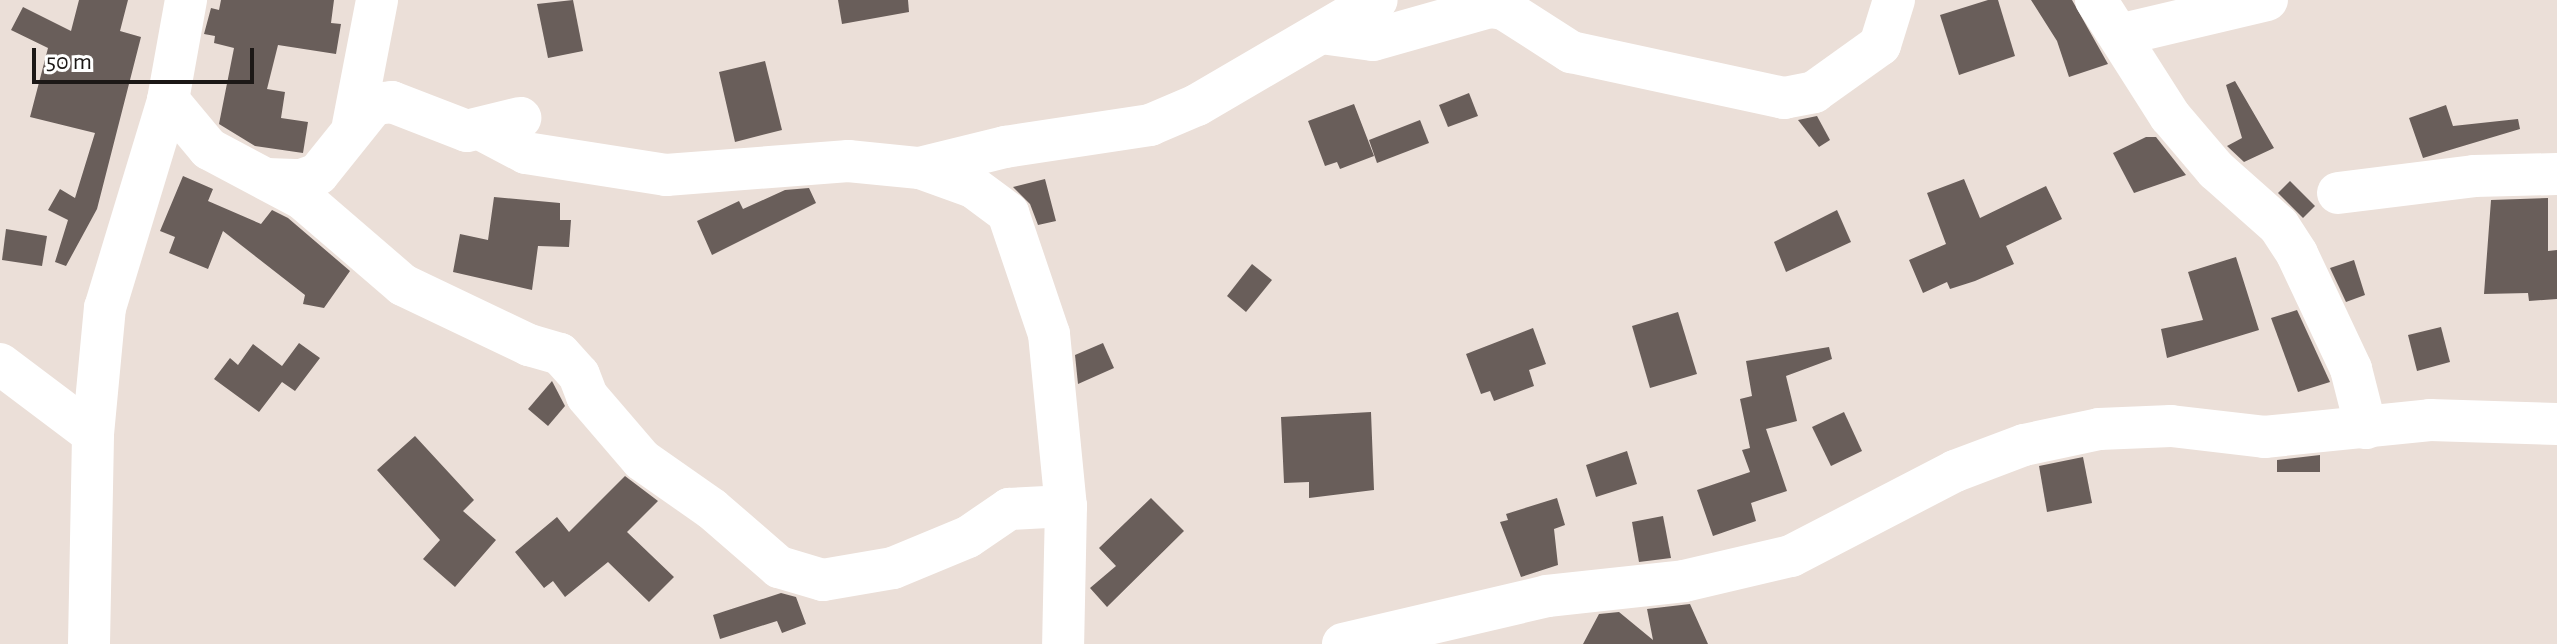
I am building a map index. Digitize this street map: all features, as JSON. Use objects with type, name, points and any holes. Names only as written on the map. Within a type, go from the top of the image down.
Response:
[{"type":"street","points":[[89,644],[93,434],[105,308],[168,100],[186,0]]},
{"type":"street","points":[[353,125],[377,0]]},
{"type":"street","points":[[920,168],[1005,147],[1150,125],[1197,105],[1377,0]]},
{"type":"street","points":[[1321,33],[1373,40],[1490,7],[1504,9],[1571,52],[1784,98],[1814,92],[1880,45],[1894,0]]},
{"type":"street","points":[[2096,0],[2170,116],[2216,170],[2279,226],[2297,254],[2351,369],[2366,428]]},
{"type":"street","points":[[2119,35],[2267,0]]},
{"type":"street","points":[[168,100],[209,149],[267,179],[324,215],[403,285],[529,345],[545,345],[560,354],[579,375],[587,396],[642,460],[712,509],[779,567],[805,578],[823,580],[893,568],[968,537],[1009,509],[1066,506]]},
{"type":"street","points":[[267,179],[301,180],[318,174],[353,125],[374,104],[392,102],[456,129],[480,129],[520,118]]},
{"type":"street","points":[[480,129],[526,153],[666,175],[848,161],[920,168],[973,187],[1008,213],[1049,334],[1066,506],[1063,644]]},
{"type":"street","points":[[2338,193],[2474,176],[2557,174]]},
{"type":"street","points":[[0,364],[93,434]]},
{"type":"street","points":[[1343,644],[1547,596],[1684,581],[1791,556],[1955,471],[2024,445],[2099,429],[2171,426],[2264,437],[2430,420],[2557,424]]},
{"type":"building","points":[[79,0],[128,0],[120,31],[141,37],[97,209],[66,266],[55,262],[68,220],[48,210],[60,189],[75,198],[95,133],[30,117],[48,48],[11,30],[23,7],[71,31]]},
{"type":"building","points":[[221,0],[334,0],[331,23],[341,24],[336,54],[278,45],[267,89],[285,92],[281,118],[308,122],[303,153],[255,146],[219,124],[234,48],[214,43],[215,36],[204,34],[211,8],[219,10]]},
{"type":"building","points":[[573,0],[583,51],[548,58],[537,4]]},
{"type":"building","points":[[838,0],[908,0],[909,12],[842,24]]},
{"type":"building","points":[[1988,0],[1998,0],[2015,56],[1959,75],[1940,15]]},
{"type":"building","points":[[2031,0],[2072,0],[2108,64],[2069,77],[2057,41]]},
{"type":"building","points":[[765,61],[782,130],[735,142],[719,72]]},
{"type":"building","points":[[2235,81],[2274,148],[2244,162],[2227,146],[2242,138],[2226,85]]},
{"type":"building","points":[[1469,93],[1478,116],[1448,127],[1439,105]]},
{"type":"building","points":[[1354,104],[1374,156],[1340,169],[1337,162],[1325,166],[1308,121]]},
{"type":"building","points":[[2446,105],[2453,126],[2518,119],[2520,129],[2423,158],[2409,118]]},
{"type":"building","points":[[1817,116],[1830,140],[1819,147],[1798,120]]},
{"type":"building","points":[[1420,120],[1429,143],[1377,163],[1369,140]]},
{"type":"building","points":[[2146,137],[2156,137],[2186,175],[2134,193],[2113,153]]},
{"type":"building","points":[[183,176],[213,189],[208,201],[261,224],[272,210],[288,218],[350,271],[324,308],[303,304],[305,295],[223,231],[208,269],[169,253],[175,237],[160,231]]},
{"type":"building","points":[[1045,179],[1056,221],[1038,225],[1030,204],[1013,187]]},
{"type":"building","points":[[1964,179],[1980,218],[2046,186],[2062,219],[2006,246],[2014,264],[1950,289],[1947,282],[1923,293],[1909,260],[1946,244],[1927,193]]},
{"type":"building","points":[[2290,181],[2315,206],[2303,218],[2278,193]]},
{"type":"building","points":[[809,188],[816,203],[712,255],[697,221],[739,201],[743,209],[785,190]]},
{"type":"building","points":[[494,197],[560,203],[560,220],[571,220],[569,247],[538,246],[532,290],[453,272],[460,234],[488,240]]},
{"type":"building","points":[[2548,198],[2548,251],[2557,250],[2557,299],[2529,301],[2528,293],[2484,294],[2491,200]]},
{"type":"building","points":[[1837,210],[1851,242],[1786,272],[1774,242]]},
{"type":"building","points":[[6,229],[47,236],[42,266],[2,260]]},
{"type":"building","points":[[2236,257],[2259,330],[2167,358],[2161,329],[2203,320],[2188,272]]},
{"type":"building","points":[[2354,260],[2365,295],[2346,302],[2330,268]]},
{"type":"building","points":[[1252,264],[1272,280],[1246,312],[1227,296]]},
{"type":"building","points":[[2297,310],[2330,382],[2298,392],[2271,318]]},
{"type":"building","points":[[1678,312],[1697,374],[1650,388],[1632,326]]},
{"type":"building","points":[[2441,327],[2450,362],[2417,371],[2408,335]]},
{"type":"building","points":[[1533,328],[1546,364],[1529,370],[1534,386],[1494,401],[1490,391],[1481,394],[1466,354]]},
{"type":"building","points":[[299,343],[320,358],[295,391],[282,382],[259,412],[214,379],[230,358],[238,365],[253,344],[282,366]]},
{"type":"building","points":[[1103,343],[1114,368],[1078,384],[1075,355]]},
{"type":"building","points":[[1829,347],[1832,359],[1786,376],[1797,421],[1766,429],[1787,491],[1751,503],[1756,521],[1713,536],[1697,490],[1750,472],[1742,450],[1750,448],[1740,399],[1752,396],[1746,361]]},
{"type":"building","points":[[552,381],[565,406],[548,426],[528,409]]},
{"type":"building","points":[[1371,412],[1374,490],[1309,498],[1309,482],[1284,483],[1281,417]]},
{"type":"building","points":[[1844,412],[1862,451],[1831,466],[1812,427]]},
{"type":"building","points":[[415,436],[474,500],[463,511],[496,540],[455,587],[423,559],[440,540],[377,470]]},
{"type":"building","points":[[1627,451],[1637,484],[1596,497],[1586,465]]},
{"type":"building","points":[[2320,455],[2320,472],[2277,472],[2277,460]]},
{"type":"building","points":[[2083,457],[2092,503],[2047,512],[2039,466]]},
{"type":"building","points":[[625,476],[658,501],[627,532],[674,577],[649,602],[608,562],[565,597],[553,581],[544,588],[515,552],[557,517],[569,532]]},
{"type":"building","points":[[1151,498],[1184,531],[1107,607],[1090,588],[1116,566],[1099,548]]},
{"type":"building","points":[[1557,498],[1565,525],[1554,529],[1558,565],[1521,577],[1500,522],[1508,520],[1506,514]]},
{"type":"building","points":[[1663,516],[1671,558],[1639,562],[1632,522]]},
{"type":"building","points":[[781,593],[796,597],[806,624],[782,633],[777,621],[720,639],[713,615]]},
{"type":"building","points":[[1690,604],[1708,644],[1583,644],[1599,614],[1619,612],[1653,640],[1647,609]]}]
